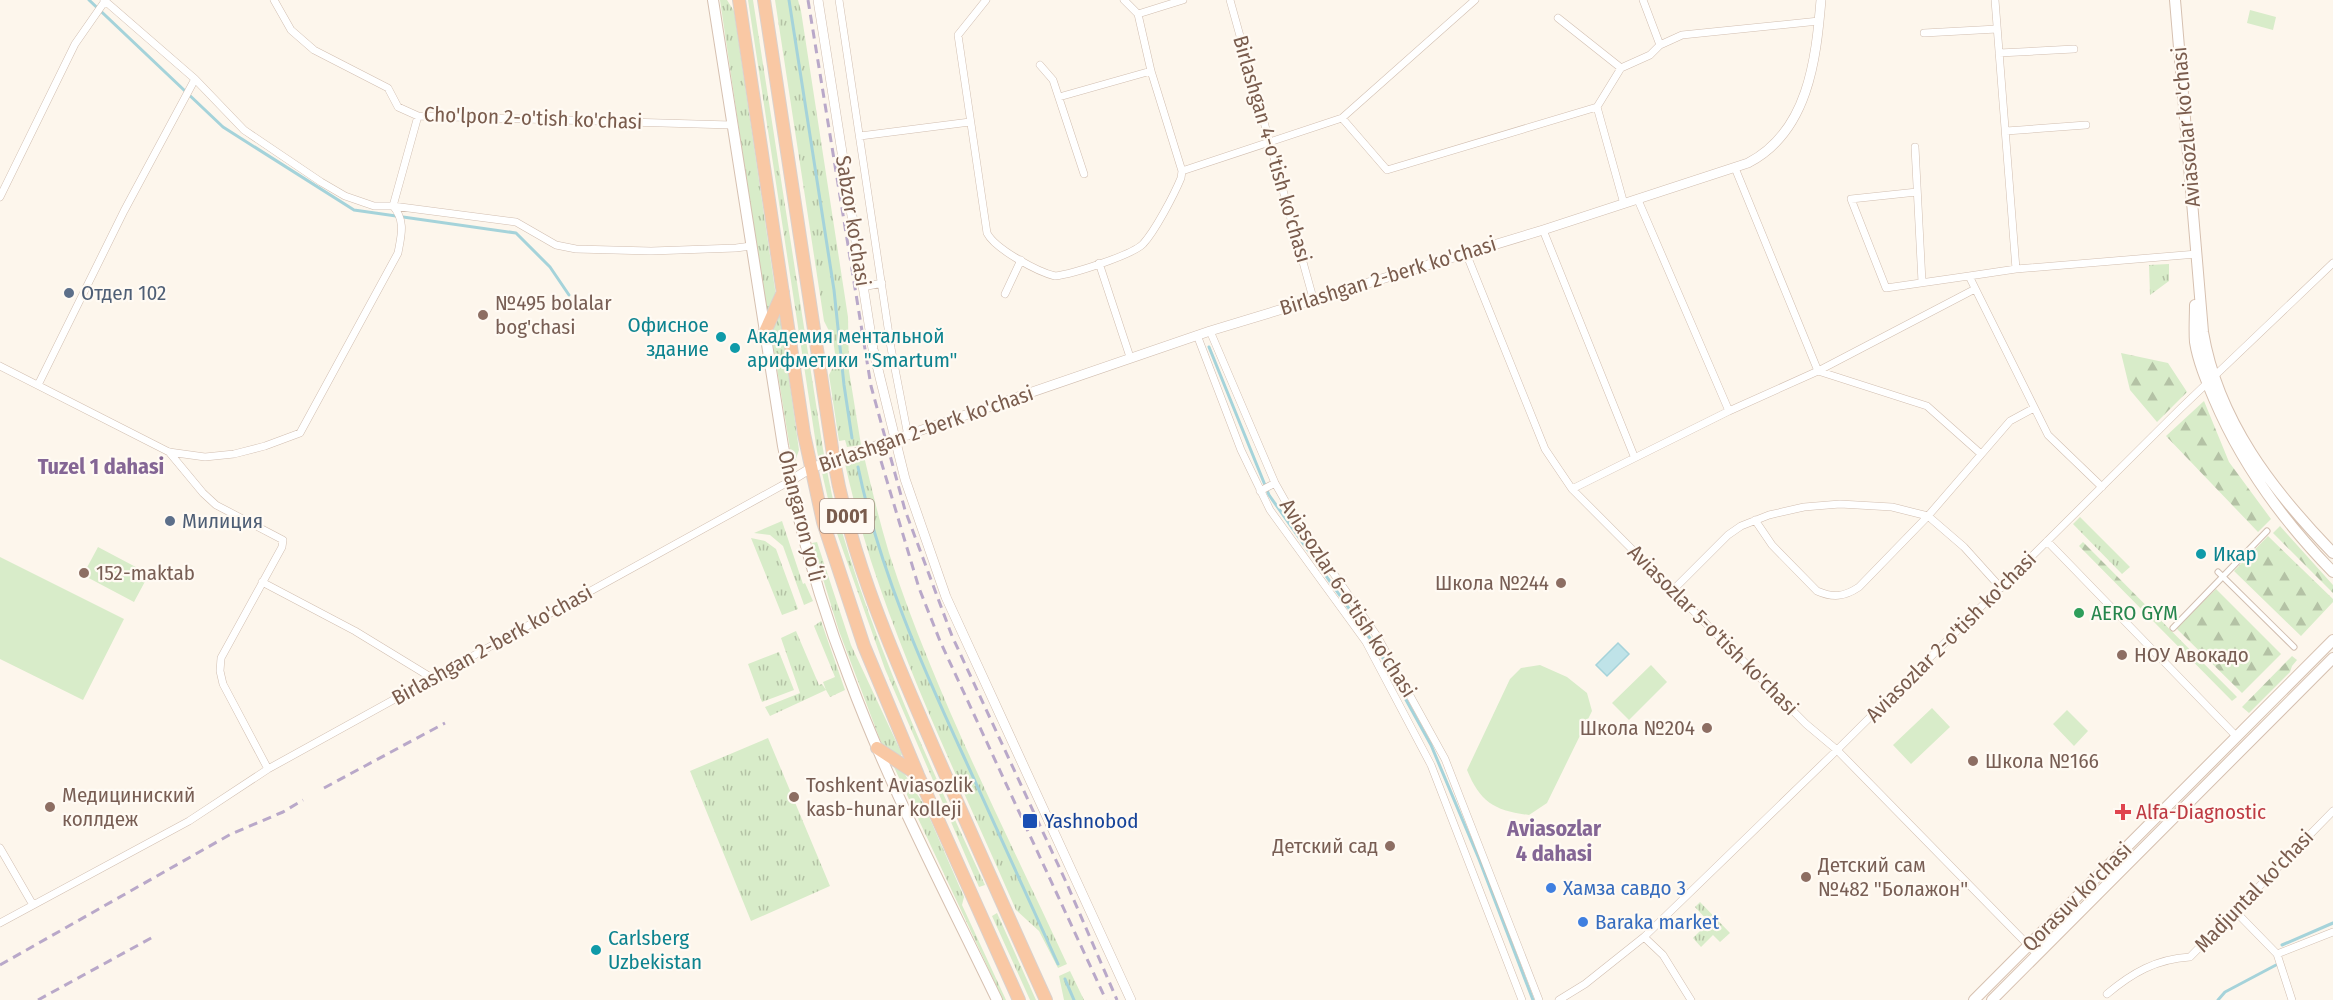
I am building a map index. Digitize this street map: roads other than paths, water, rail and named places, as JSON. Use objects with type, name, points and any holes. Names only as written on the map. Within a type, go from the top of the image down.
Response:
[{"type":"highway","name":"Ohangaron yoʻli","points":[[739,0],[804,434],[823,522],[864,646],[918,775],[1020,1000]]},
{"type":"highway","name":"D001","points":[[764,0],[834,460],[850,527],[878,612],[915,704],[1046,1000]]},
{"type":"highway","points":[[764,334],[783,291]]},
{"type":"highway","points":[[877,748],[918,775]]},
{"type":"highway","points":[[975,902],[985,902],[990,898],[993,892],[992,880]]},
{"type":"main road","name":"Ohangaron yoʻli","points":[[713,0],[764,334],[790,480],[810,562],[836,643],[877,748],[997,1000]]},
{"type":"main road","name":"Aviasozlar ko'chasi","points":[[2175,0],[2197,254],[2195,334],[2199,357],[2268,480],[2283,500],[2333,554]]},
{"type":"main road","name":"Aviasozlar ko'chasi","points":[[2211,379],[2227,427],[2262,488],[2285,520],[2333,572]]},
{"type":"main road","name":"Qorasuv ko'chasi","points":[[1974,1000],[2333,640]]},
{"type":"main road","name":"Qorasuv ko'chasi","points":[[1992,1000],[2333,658]]},
{"type":"street","name":"Cho'lpon 2-o'tish ko'chasi","points":[[274,0],[291,30],[314,50],[388,88],[398,107],[418,116],[731,124]]},
{"type":"street","name":"Sabzor ko'chasi","points":[[818,0],[873,349],[894,441],[927,547],[946,597],[1131,1000]]},
{"type":"street","points":[[839,0],[903,419],[908,436]]},
{"type":"street","points":[[982,1],[958,35],[987,233],[995,243],[1021,260],[1055,276],[1099,263],[1136,249],[1144,243],[1179,182],[1182,171],[1151,71],[1138,14],[1124,0]]},
{"type":"street","points":[[1138,14],[1183,0]]},
{"type":"street","name":"Birlashgan 4-o'tish ko'chasi","points":[[1230,0],[1314,298]]},
{"type":"street","points":[[1182,171],[1342,118],[1475,0]]},
{"type":"street","points":[[1643,0],[1660,45]]},
{"type":"street","name":"Birlashgan 2-berk ko'chasi","points":[[0,923],[189,821],[268,769],[811,468],[1210,330],[1543,230],[1735,168],[1760,157],[1789,126],[1800,105],[1816,55],[1821,0]]},
{"type":"street","points":[[1995,0],[2016,269]]},
{"type":"street","points":[[0,197],[75,44],[103,2],[244,130],[345,196],[374,206],[393,206],[516,222],[556,245],[576,249],[651,251],[751,246]]},
{"type":"street","points":[[1558,18],[1622,68]]},
{"type":"street","points":[[1342,118],[1387,170],[1597,107],[1622,68],[1650,55],[1660,45],[1682,35],[1819,21]]},
{"type":"street","points":[[1924,33],[1997,29]]},
{"type":"street","points":[[1999,53],[2074,49]]},
{"type":"street","points":[[1040,65],[1053,80],[1084,174]]},
{"type":"street","points":[[1059,97],[1151,71]]},
{"type":"street","points":[[38,385],[94,270],[193,82]]},
{"type":"street","points":[[1597,107],[1624,204]]},
{"type":"street","points":[[393,206],[418,116]]},
{"type":"street","points":[[860,135],[970,122]]},
{"type":"street","points":[[2006,131],[2086,125]]},
{"type":"street","points":[[1915,147],[1922,282]]},
{"type":"street","points":[[1735,168],[1818,371],[1927,406],[1981,454]]},
{"type":"street","points":[[1917,192],[1851,200],[1886,288],[2016,269],[2197,254]]},
{"type":"street","points":[[1638,200],[1729,411]]},
{"type":"street","points":[[0,366],[169,452],[205,457],[234,454],[300,433],[398,253],[402,224],[399,213],[393,206]]},
{"type":"street","points":[[1543,230],[1634,456]]},
{"type":"street","name":"Aviasozlar 5-o'tish ko'chasi","points":[[1467,253],[1545,449],[1572,489],[1806,724],[1837,750],[2037,954]]},
{"type":"street","points":[[1005,294],[1021,260]]},
{"type":"street","name":"Aviasozlar 2-o'tish ko'chasi","points":[[1559,1000],[1585,984],[1644,937],[1837,750],[2211,379],[2333,262]]},
{"type":"street","points":[[1099,263],[1130,357]]},
{"type":"street","points":[[1969,276],[2048,435],[2102,487]]},
{"type":"street","points":[[863,286],[882,284]]},
{"type":"street","points":[[1572,489],[1634,456],[1818,371],[1975,289]]},
{"type":"street","name":"Aviasozlar 6-o'tish ko'chasi","points":[[1210,330],[1277,519],[1366,642],[1456,783],[1511,945],[1522,1000]]},
{"type":"street","name":"Aviasozlar 6-o'tish ko'chasi","points":[[1197,335],[1240,450],[1267,488],[1293,515],[1377,636],[1427,738],[1441,786],[1511,945],[1539,1000]]},
{"type":"street","points":[[1755,520],[1772,545],[1817,591],[1827,596],[1838,597],[1849,594],[1859,587],[1928,516],[2010,421],[2034,408]]},
{"type":"street","points":[[169,452],[216,505],[283,540],[282,547],[221,658],[220,671],[224,684],[268,769]]},
{"type":"street","points":[[1674,589],[1728,535],[1755,520],[1804,507],[1840,504],[1892,507],[1928,516],[1964,547],[2001,588]]},
{"type":"street","points":[[2173,628],[2267,531]]},
{"type":"street","points":[[2047,541],[2237,737]]},
{"type":"street","points":[[2218,572],[2294,647]]},
{"type":"street","points":[[262,582],[355,631],[432,678]]},
{"type":"street","name":"Madjuntal ko'chasi","points":[[2107,994],[2126,978],[2167,958],[2190,957],[2333,811]]},
{"type":"street","points":[[0,848],[33,905]]},
{"type":"street","points":[[2236,912],[2277,954],[2292,1000]]},
{"type":"street","points":[[2277,954],[2333,932]]},
{"type":"street","points":[[1644,937],[1663,955],[1690,1000]]},
{"type":"water","points":[[1618,643],[1629,654],[1607,676],[1596,665]]},
{"type":"waterway","points":[[89,0],[223,127],[354,210],[516,233],[550,267],[569,295]]},
{"type":"waterway","points":[[789,0],[834,290],[852,438]]},
{"type":"waterway","points":[[1209,347],[1269,495],[1379,651],[1431,745],[1479,859],[1533,1000]]},
{"type":"waterway","points":[[858,467],[877,542],[917,651],[1058,964]]},
{"type":"waterway","points":[[2282,945],[2333,923]]},
{"type":"waterway","points":[[2218,1000],[2225,992],[2276,965]]},
{"type":"waterway","points":[[1065,979],[1074,1000]]},
{"type":"railway","points":[[808,0],[871,386],[905,510],[952,636],[1067,884],[1117,1000]]},
{"type":"railway","points":[[881,461],[919,588],[940,641],[1106,1000]]},
{"type":"railway","points":[[324,788],[445,723]]},
{"type":"railway","points":[[0,965],[231,834],[283,812],[303,800]]},
{"type":"railway","points":[[38,1000],[153,937]]},
{"type":"place","name":"Отдел 102","points":[[69,293]]},
{"type":"place","name":"№495 bolalar bog'chasi","points":[[483,315]]},
{"type":"place","name":"Офисное здание","points":[[721,337]]},
{"type":"place","name":"Академия ментальной арифметики \"Smartum\"","points":[[735,348]]},
{"type":"place","name":"Милиция","points":[[170,521]]},
{"type":"place","name":"Икар","points":[[2201,554]]},
{"type":"place","name":"152-maktab","points":[[84,573]]},
{"type":"place","name":"Школа №244","points":[[1561,583]]},
{"type":"place","name":"AERO GYM","points":[[2079,613]]},
{"type":"place","name":"НОУ Авокадо","points":[[2122,655]]},
{"type":"place","name":"Школа №204","points":[[1707,728]]},
{"type":"place","name":"Школа №166","points":[[1973,761]]},
{"type":"place","name":"Toshkent Aviasozlik kasb-hunar kolleji","points":[[794,797]]},
{"type":"place","name":"Медициниский коллдеж","points":[[50,807]]},
{"type":"place","name":"Alfa-Diagnostic","points":[[2123,812]]},
{"type":"place","name":"Yashnobod","points":[[1030,821]]},
{"type":"place","name":"Детский сад","points":[[1390,846]]},
{"type":"place","name":"Детский сам №482 \"Болажон\"","points":[[1806,877]]},
{"type":"place","name":"Хамза савдо 3","points":[[1551,888]]},
{"type":"place","name":"Baraka market","points":[[1583,922]]},
{"type":"place","name":"Carlsberg Uzbekistan","points":[[596,950]]},
{"type":"district","name":"Tuzel 1 dahasi","points":[[101,466]]},
{"type":"district","name":"Aviasozlar 4 dahasi","points":[[1554,840]]}]
